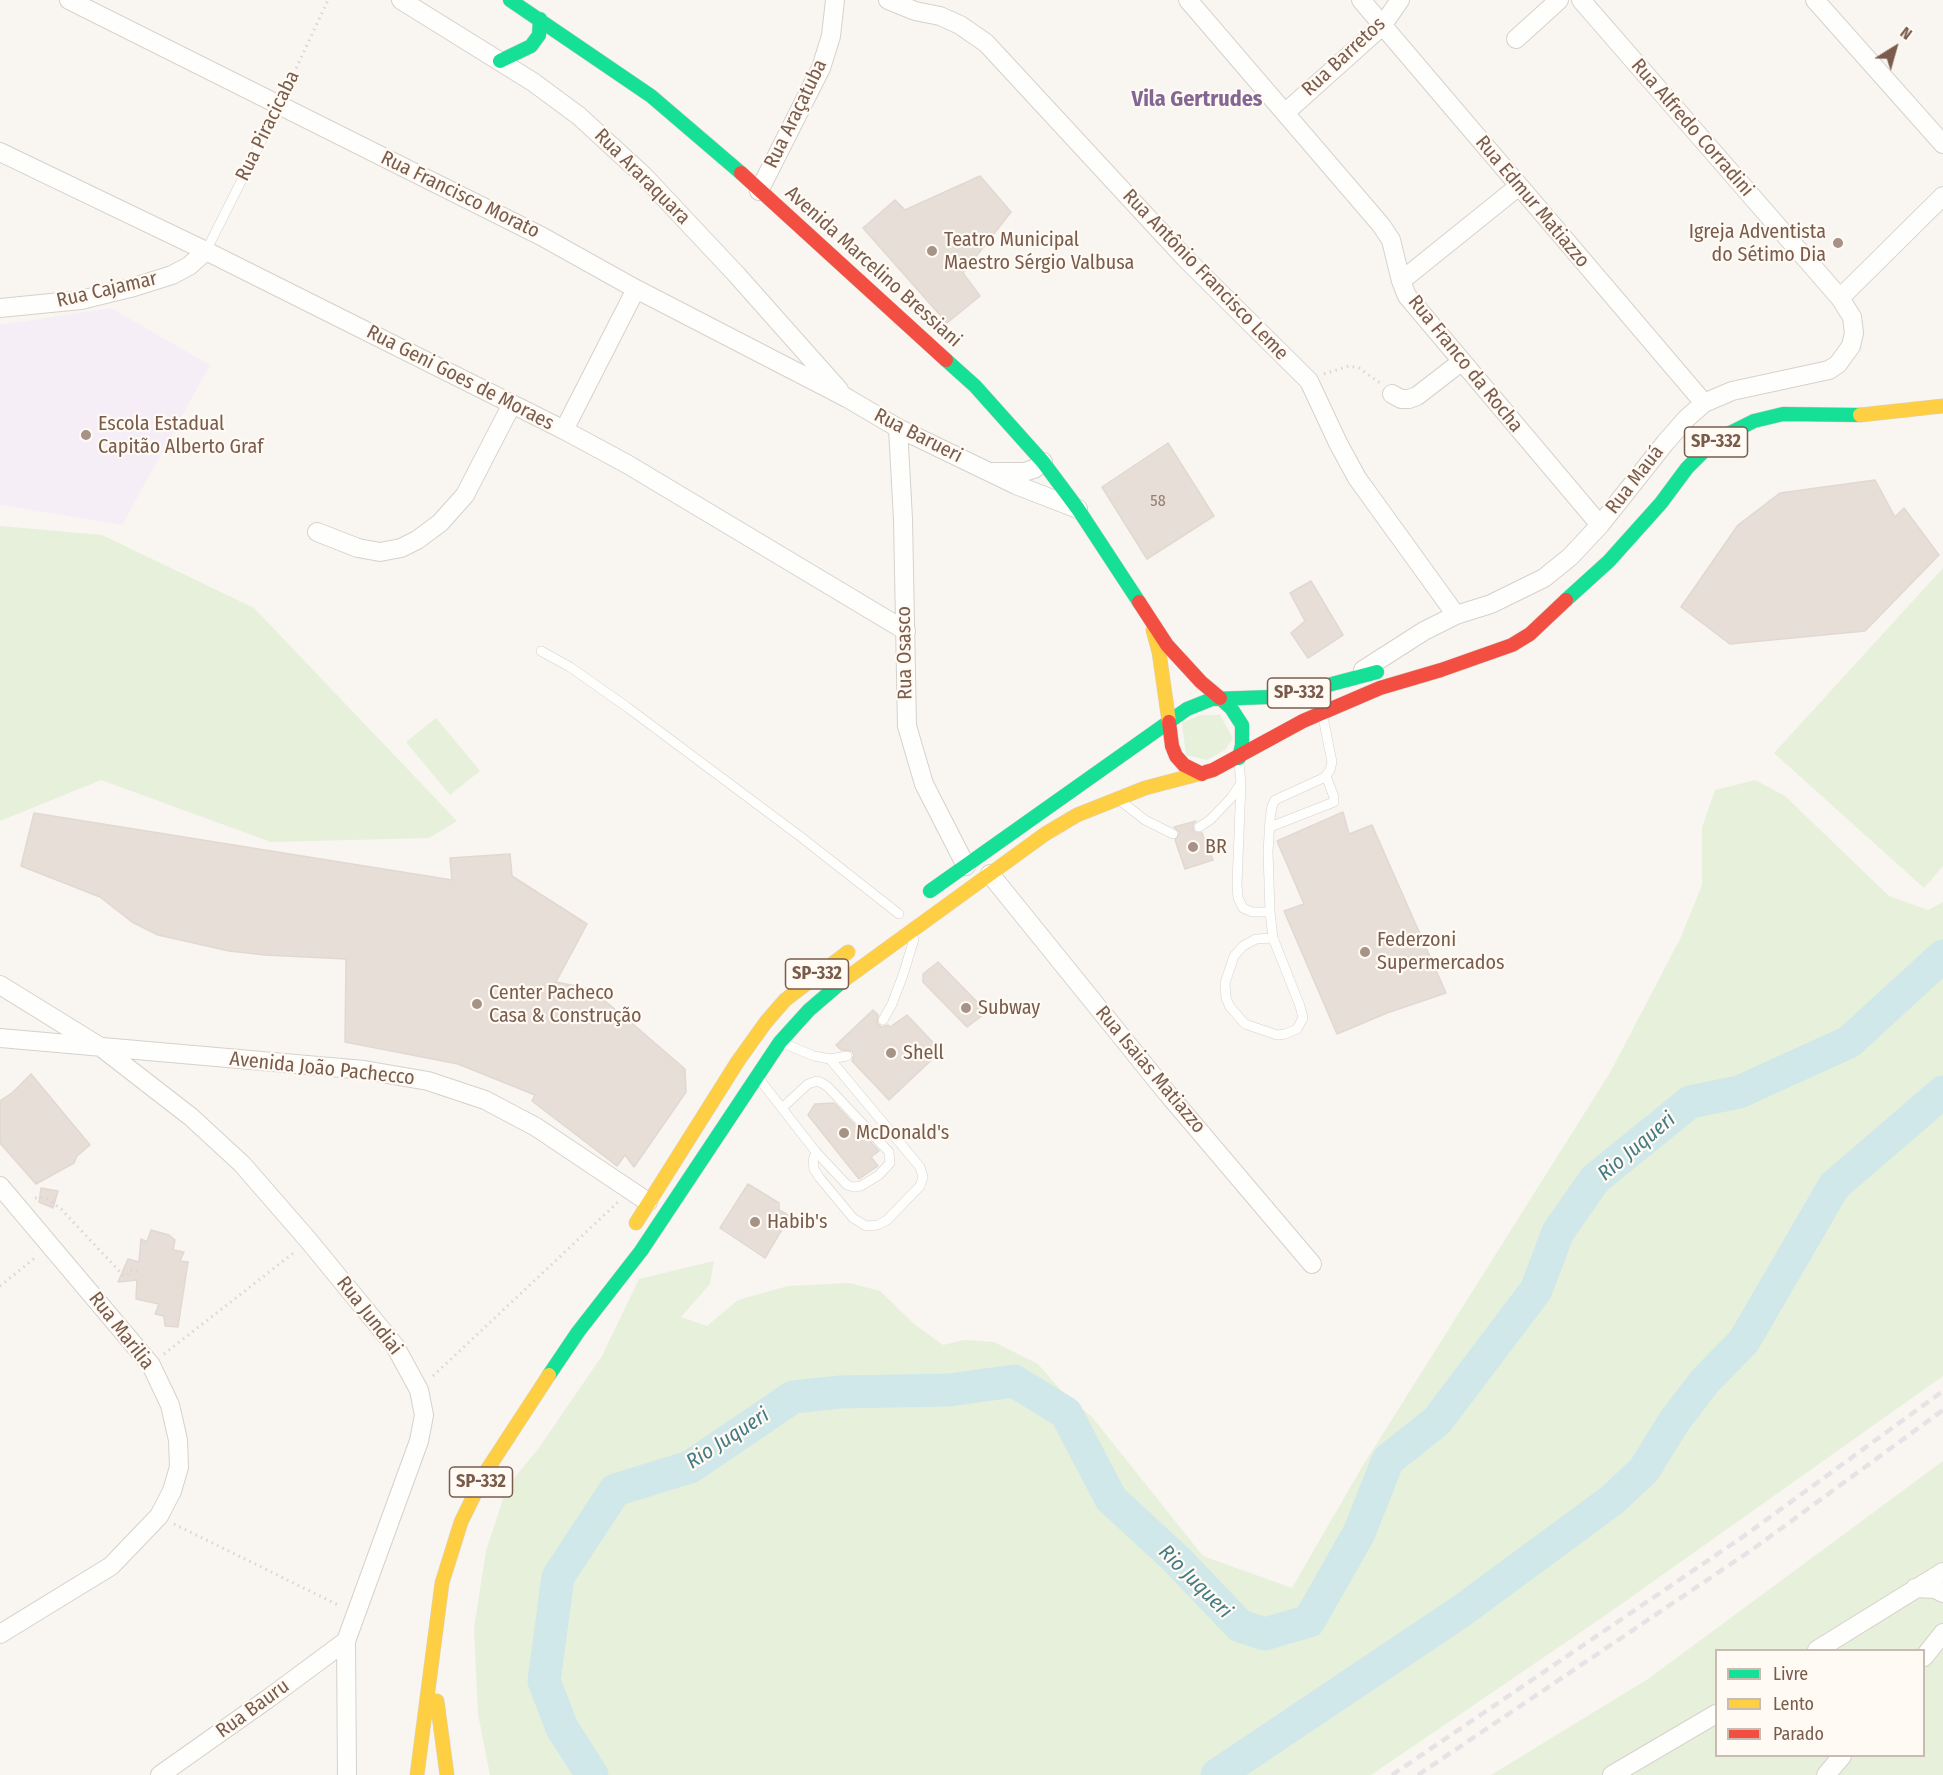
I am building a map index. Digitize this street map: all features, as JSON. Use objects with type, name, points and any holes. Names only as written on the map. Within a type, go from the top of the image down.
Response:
[{"type":"main road","name":"Avenida Marcelino Bressiani","points":[[510,0],[651,96],[704,140],[975,386],[1043,462],[1078,509],[1167,645],[1186,667],[1220,698]]},
{"type":"main road","points":[[500,61],[531,46],[539,35],[540,19]]},
{"type":"main road","name":"SP-332","points":[[417,1775],[442,1583],[461,1522],[485,1473],[578,1332],[641,1251],[780,1042],[809,1010],[836,986],[918,925],[1045,834],[1077,815],[1145,788],[1202,774],[1239,758],[1322,711],[1380,688],[1451,667],[1512,645],[1530,634],[1553,610],[1609,561],[1661,502],[1687,468],[1708,447],[1728,434],[1754,421],[1783,414],[1860,415],[1943,406]]},
{"type":"main road","name":"SP-332","points":[[1523,622],[1553,610]]},
{"type":"main road","points":[[1151,621],[1172,746],[1176,756],[1184,765],[1202,774]]},
{"type":"main road","name":"SP-332","points":[[904,910],[1186,709],[1212,699],[1270,697],[1298,693],[1389,669]]},
{"type":"main road","points":[[1220,698],[1237,716],[1242,726],[1239,758]]},
{"type":"main road","name":"SP-332","points":[[627,1238],[738,1061],[766,1022],[785,1000],[862,942]]},
{"type":"main road","name":"SP-332","points":[[578,1332],[610,1268]]},
{"type":"main road","points":[[432,1653],[447,1775]]},
{"type":"street","name":"Rua Francisco Morato","points":[[69,0],[541,236],[636,289],[847,398]]},
{"type":"street","name":"Rua Araraquara","points":[[400,0],[533,82],[579,116],[643,175],[847,398]]},
{"type":"street","name":"Rua Araçatuba","points":[[759,191],[821,68],[831,36],[835,0]]},
{"type":"street","name":"Rua Antônio Francisco Leme","points":[[888,0],[915,11],[940,16],[960,25],[986,44],[1185,258],[1309,381],[1357,478],[1456,615]]},
{"type":"street","name":"Rua Franco da Rocha","points":[[1188,0],[1381,225],[1391,240],[1407,296],[1600,525]]},
{"type":"street","name":"Rua Edmur Matiazzo","points":[[1361,0],[1704,403]]},
{"type":"street","name":"Rua Barretos","points":[[1286,112],[1382,26],[1400,0]]},
{"type":"street","points":[[1516,39],[1559,0]]},
{"type":"street","name":"Rua Alfredo Corradini","points":[[1581,0],[1840,298],[1852,317],[1854,333],[1851,346]]},
{"type":"street","points":[[1815,0],[1943,144]]},
{"type":"street","name":"Rua Geni Goes de Moraes","points":[[0,152],[206,251],[564,430],[627,464],[906,631]]},
{"type":"street","points":[[1401,281],[1519,186]]},
{"type":"street","points":[[1840,298],[1943,196]]},
{"type":"street","name":"Rua Cajamar","points":[[0,308],[81,300],[134,287],[172,275],[189,266],[206,251]]},
{"type":"street","points":[[564,430],[636,289]]},
{"type":"street","name":"Rua Mauá","points":[[1349,679],[1424,631],[1456,615],[1491,604],[1544,578],[1570,557],[1600,525],[1665,442],[1704,403],[1732,391],[1829,370],[1838,364],[1851,346]]},
{"type":"street","points":[[1392,394],[1401,399],[1417,396],[1461,362]]},
{"type":"street","name":"Rua Barueri","points":[[847,398],[898,428],[1040,495],[1078,509]]},
{"type":"street","points":[[317,532],[358,548],[380,552],[401,548],[417,540],[440,523],[465,495],[512,404]]},
{"type":"street","name":"Rua Osasco","points":[[898,428],[903,519],[907,726],[924,784],[966,866]]},
{"type":"street","name":"Rua Barueri","points":[[991,472],[1024,472],[1034,469],[1043,462]]},
{"type":"street","name":"Rua Isaias Matiazzo","points":[[990,874],[1167,1093],[1312,1264]]},
{"type":"street","name":"Rua Jundiai","points":[[0,985],[102,1048],[191,1117],[242,1164],[395,1346],[419,1390],[424,1415],[419,1441],[346,1641],[347,1775]]},
{"type":"street","name":"Avenida João Pachecco","points":[[0,1038],[364,1070],[428,1081],[485,1100],[526,1122],[648,1203]]},
{"type":"street","name":"Rua Marilia","points":[[0,1634],[111,1566],[159,1516],[172,1491],[179,1467],[178,1440],[170,1405],[151,1365],[6,1193]]},
{"type":"street","points":[[1819,1649],[1943,1572]]},
{"type":"street","points":[[1915,1588],[1935,1589],[1943,1593]]},
{"type":"street","points":[[1925,1655],[1943,1633]]},
{"type":"street","name":"Rua Bauru","points":[[160,1775],[346,1641]]},
{"type":"street","points":[[1612,1775],[1715,1715]]},
{"type":"street","points":[[1826,1775],[1840,1757]]},
{"type":"lane","name":"Rua Piracicaba","points":[[206,251],[279,106]]},
{"type":"lane","points":[[542,651],[570,667],[627,707],[801,837],[904,910]]},
{"type":"lane","points":[[1273,938],[1256,939],[1244,946],[1234,956],[1225,982],[1226,998],[1230,1007],[1245,1024],[1277,1035],[1297,1029],[1303,1018],[1273,938],[1268,852],[1272,806],[1275,801],[1326,776],[1332,762],[1322,711]]},
{"type":"lane","points":[[1239,758],[1241,783],[1237,865],[1238,898],[1243,908],[1252,912],[1270,912]]},
{"type":"lane","points":[[1270,827],[1334,802],[1326,776]]},
{"type":"lane","points":[[1199,827],[1210,820],[1231,798],[1241,783]]},
{"type":"lane","points":[[1118,798],[1146,820],[1173,834]]},
{"type":"lane","points":[[884,1020],[903,975],[918,925]]},
{"type":"lane","points":[[780,1042],[814,1056],[830,1059],[847,1056]]},
{"type":"lane","points":[[816,1152],[813,1160],[814,1169],[819,1177],[853,1218],[866,1226],[878,1225],[887,1220],[920,1186],[923,1177],[920,1167],[830,1059]]},
{"type":"lane","points":[[757,1075],[782,1108],[816,1152],[842,1182],[854,1187],[861,1186],[879,1175],[890,1163],[889,1152],[822,1083],[813,1081],[808,1084],[782,1108]]},
{"type":"path","name":"Rua Piracicaba","points":[[279,106],[328,0]]},
{"type":"path","points":[[1309,381],[1349,366],[1372,375],[1392,394]]},
{"type":"path","points":[[419,1390],[631,1190]]},
{"type":"path","points":[[6,1193],[45,1197],[68,1215],[123,1275],[127,1276],[130,1270],[138,1271]]},
{"type":"path","points":[[151,1365],[309,1241]]},
{"type":"path","points":[[0,1286],[50,1246]]},
{"type":"path","points":[[159,1516],[356,1613]]},
{"type":"shaded area","name":"Escola Estadual Capitão Alberto Graf","points":[[111,308],[210,365],[122,525],[0,505],[0,325]]},
{"type":"green space","points":[[0,526],[102,535],[254,608],[457,821],[429,838],[271,842],[101,780],[0,821]]},
{"type":"green space","points":[[1943,568],[1943,866],[1924,888],[1774,753]]},
{"type":"green space","points":[[1200,715],[1220,715],[1233,738],[1225,750],[1207,760],[1186,755],[1182,723]]},
{"type":"green space","points":[[436,718],[480,771],[450,795],[406,742]]},
{"type":"green space","points":[[1755,780],[1785,796],[1889,896],[1928,910],[1943,902],[1943,1376],[1603,1617],[1371,1775],[490,1775],[478,1714],[474,1628],[486,1551],[507,1487],[538,1449],[602,1356],[639,1279],[714,1261],[710,1284],[681,1317],[707,1326],[738,1300],[788,1286],[850,1283],[880,1291],[914,1324],[943,1345],[964,1340],[994,1342],[1038,1364],[1065,1395],[1092,1417],[1203,1556],[1292,1588],[1362,1467],[1611,1071],[1681,937],[1702,885],[1702,828],[1715,790]]},
{"type":"green space","points":[[1943,1461],[1943,1775],[1491,1775],[1648,1679]]},
{"type":"building","name":"Teatro Municipal Maestro Sérgio Valbusa","points":[[980,176],[1011,212],[963,273],[980,296],[947,323],[863,228],[895,200],[905,210]]},
{"type":"building","points":[[1168,443],[1214,516],[1147,559],[1102,487]]},
{"type":"building","points":[[1875,480],[1895,517],[1904,508],[1939,555],[1865,631],[1730,644],[1681,607],[1738,525],[1780,493]]},
{"type":"building","points":[[1311,581],[1343,635],[1308,658],[1291,633],[1305,621],[1290,593]]},
{"type":"building","name":"Federzoni Supermercados","points":[[1343,812],[1349,834],[1372,825],[1446,993],[1387,1013],[1337,1034],[1284,911],[1304,904],[1277,841]]},
{"type":"building","name":"Center Pacheco Casa & Construção","points":[[34,813],[452,880],[450,858],[510,854],[512,876],[587,924],[556,982],[590,989],[627,1019],[685,1069],[686,1092],[634,1167],[625,1155],[617,1166],[532,1101],[535,1095],[458,1064],[345,1042],[346,959],[229,951],[158,935],[132,922],[100,897],[21,866]]},
{"type":"building","name":"BR","points":[[1196,821],[1193,824],[1193,830],[1196,833],[1202,833],[1213,860],[1185,869],[1175,840],[1180,833],[1174,827]]},
{"type":"building","points":[[938,962],[987,1012],[967,1027],[923,982],[923,974]]},
{"type":"building","name":"Shell","points":[[873,1010],[878,1015],[877,1023],[882,1027],[888,1025],[890,1027],[907,1015],[941,1051],[889,1100],[852,1061],[854,1055],[852,1051],[841,1050],[836,1045]]},
{"type":"building","points":[[31,1074],[90,1145],[77,1156],[74,1163],[36,1184],[0,1143],[0,1101],[12,1093]]},
{"type":"building","name":"McDonald's","points":[[834,1103],[879,1151],[871,1157],[878,1166],[859,1179],[808,1115],[815,1104]]},
{"type":"building","name":"Habib's","points":[[748,1184],[779,1203],[779,1210],[790,1216],[765,1258],[720,1228]]},
{"type":"building","points":[[41,1188],[58,1191],[53,1208],[39,1202]]},
{"type":"building","points":[[151,1230],[169,1235],[175,1240],[173,1250],[184,1252],[180,1261],[188,1262],[178,1327],[165,1326],[164,1316],[155,1314],[159,1304],[136,1299],[137,1280],[118,1282],[128,1259],[139,1262],[141,1239],[147,1242]]},
{"type":"waterway","name":"Rio Juqueri","points":[[592,1775],[562,1728],[544,1681],[558,1577],[615,1490],[690,1467],[793,1397],[841,1392],[949,1390],[1014,1381],[1066,1413],[1111,1499],[1176,1559],[1240,1626],[1265,1634],[1309,1621],[1359,1533],[1388,1460],[1437,1421],[1536,1290],[1558,1232],[1595,1179],[1690,1102],[1739,1092],[1849,1042],[1943,956]]},
{"type":"waterway","points":[[1217,1775],[1460,1612],[1612,1500],[1644,1470],[1675,1420],[1705,1381],[1744,1341],[1834,1186],[1943,1092]]},
{"type":"railway","points":[[1392,1775],[1744,1536],[1943,1391]]},
{"type":"railway","points":[[1418,1775],[1753,1549],[1943,1410]]},
{"type":"traffic: fast","points":[[510,0],[651,96],[741,173]]},
{"type":"traffic: fast","points":[[500,61],[531,46],[539,35],[540,19]]},
{"type":"traffic: fast","points":[[946,360],[975,386],[1043,462],[1078,509],[1139,602]]},
{"type":"traffic: fast","points":[[1566,600],[1609,561],[1661,503],[1687,468],[1708,447],[1728,434],[1754,421],[1783,414],[1860,415]]},
{"type":"traffic: fast","points":[[930,891],[1187,709],[1212,699],[1270,697],[1298,693],[1377,672]]},
{"type":"traffic: fast","points":[[1220,698],[1231,708],[1242,725],[1242,745],[1239,758]]},
{"type":"traffic: fast","points":[[549,1375],[578,1332],[641,1251],[780,1042],[809,1010],[844,980]]},
{"type":"traffic: slow","points":[[1860,415],[1943,406]]},
{"type":"traffic: slow","points":[[1153,630],[1159,652],[1169,722]]},
{"type":"traffic: slow","points":[[844,980],[1045,834],[1077,815],[1145,788],[1206,772]]},
{"type":"traffic: slow","points":[[636,1223],[738,1061],[766,1022],[785,1000],[848,952]]},
{"type":"traffic: slow","points":[[417,1775],[442,1583],[461,1522],[485,1473],[549,1375]]},
{"type":"traffic: slow","points":[[437,1701],[447,1775]]},
{"type":"traffic: jam","points":[[741,173],[946,360]]},
{"type":"traffic: jam","points":[[1206,772],[1303,721],[1380,688],[1512,645],[1530,634],[1566,600]]},
{"type":"traffic: jam","points":[[1139,602],[1167,645],[1201,682],[1220,698]]},
{"type":"traffic: jam","points":[[1169,722],[1172,746],[1176,756],[1184,765],[1202,774]]},
{"type":"place","name":"Igreja Adventista do Sétimo Dia","points":[[1838,243]]},
{"type":"place","name":"Teatro Municipal Maestro Sérgio Valbusa","points":[[932,251]]},
{"type":"place","name":"Escola Estadual Capitão Alberto Graf","points":[[86,435]]},
{"type":"place","name":"BR","points":[[1193,847]]},
{"type":"place","name":"Federzoni Supermercados","points":[[1365,952]]},
{"type":"place","name":"Center Pacheco Casa & Construção","points":[[477,1004]]},
{"type":"place","name":"Subway","points":[[966,1008]]},
{"type":"place","name":"Shell","points":[[891,1053]]},
{"type":"place","name":"McDonald's","points":[[844,1133]]},
{"type":"place","name":"Habib's","points":[[755,1222]]},
{"type":"district","name":"Vila Gertrudes","points":[[1197,100]]}]
